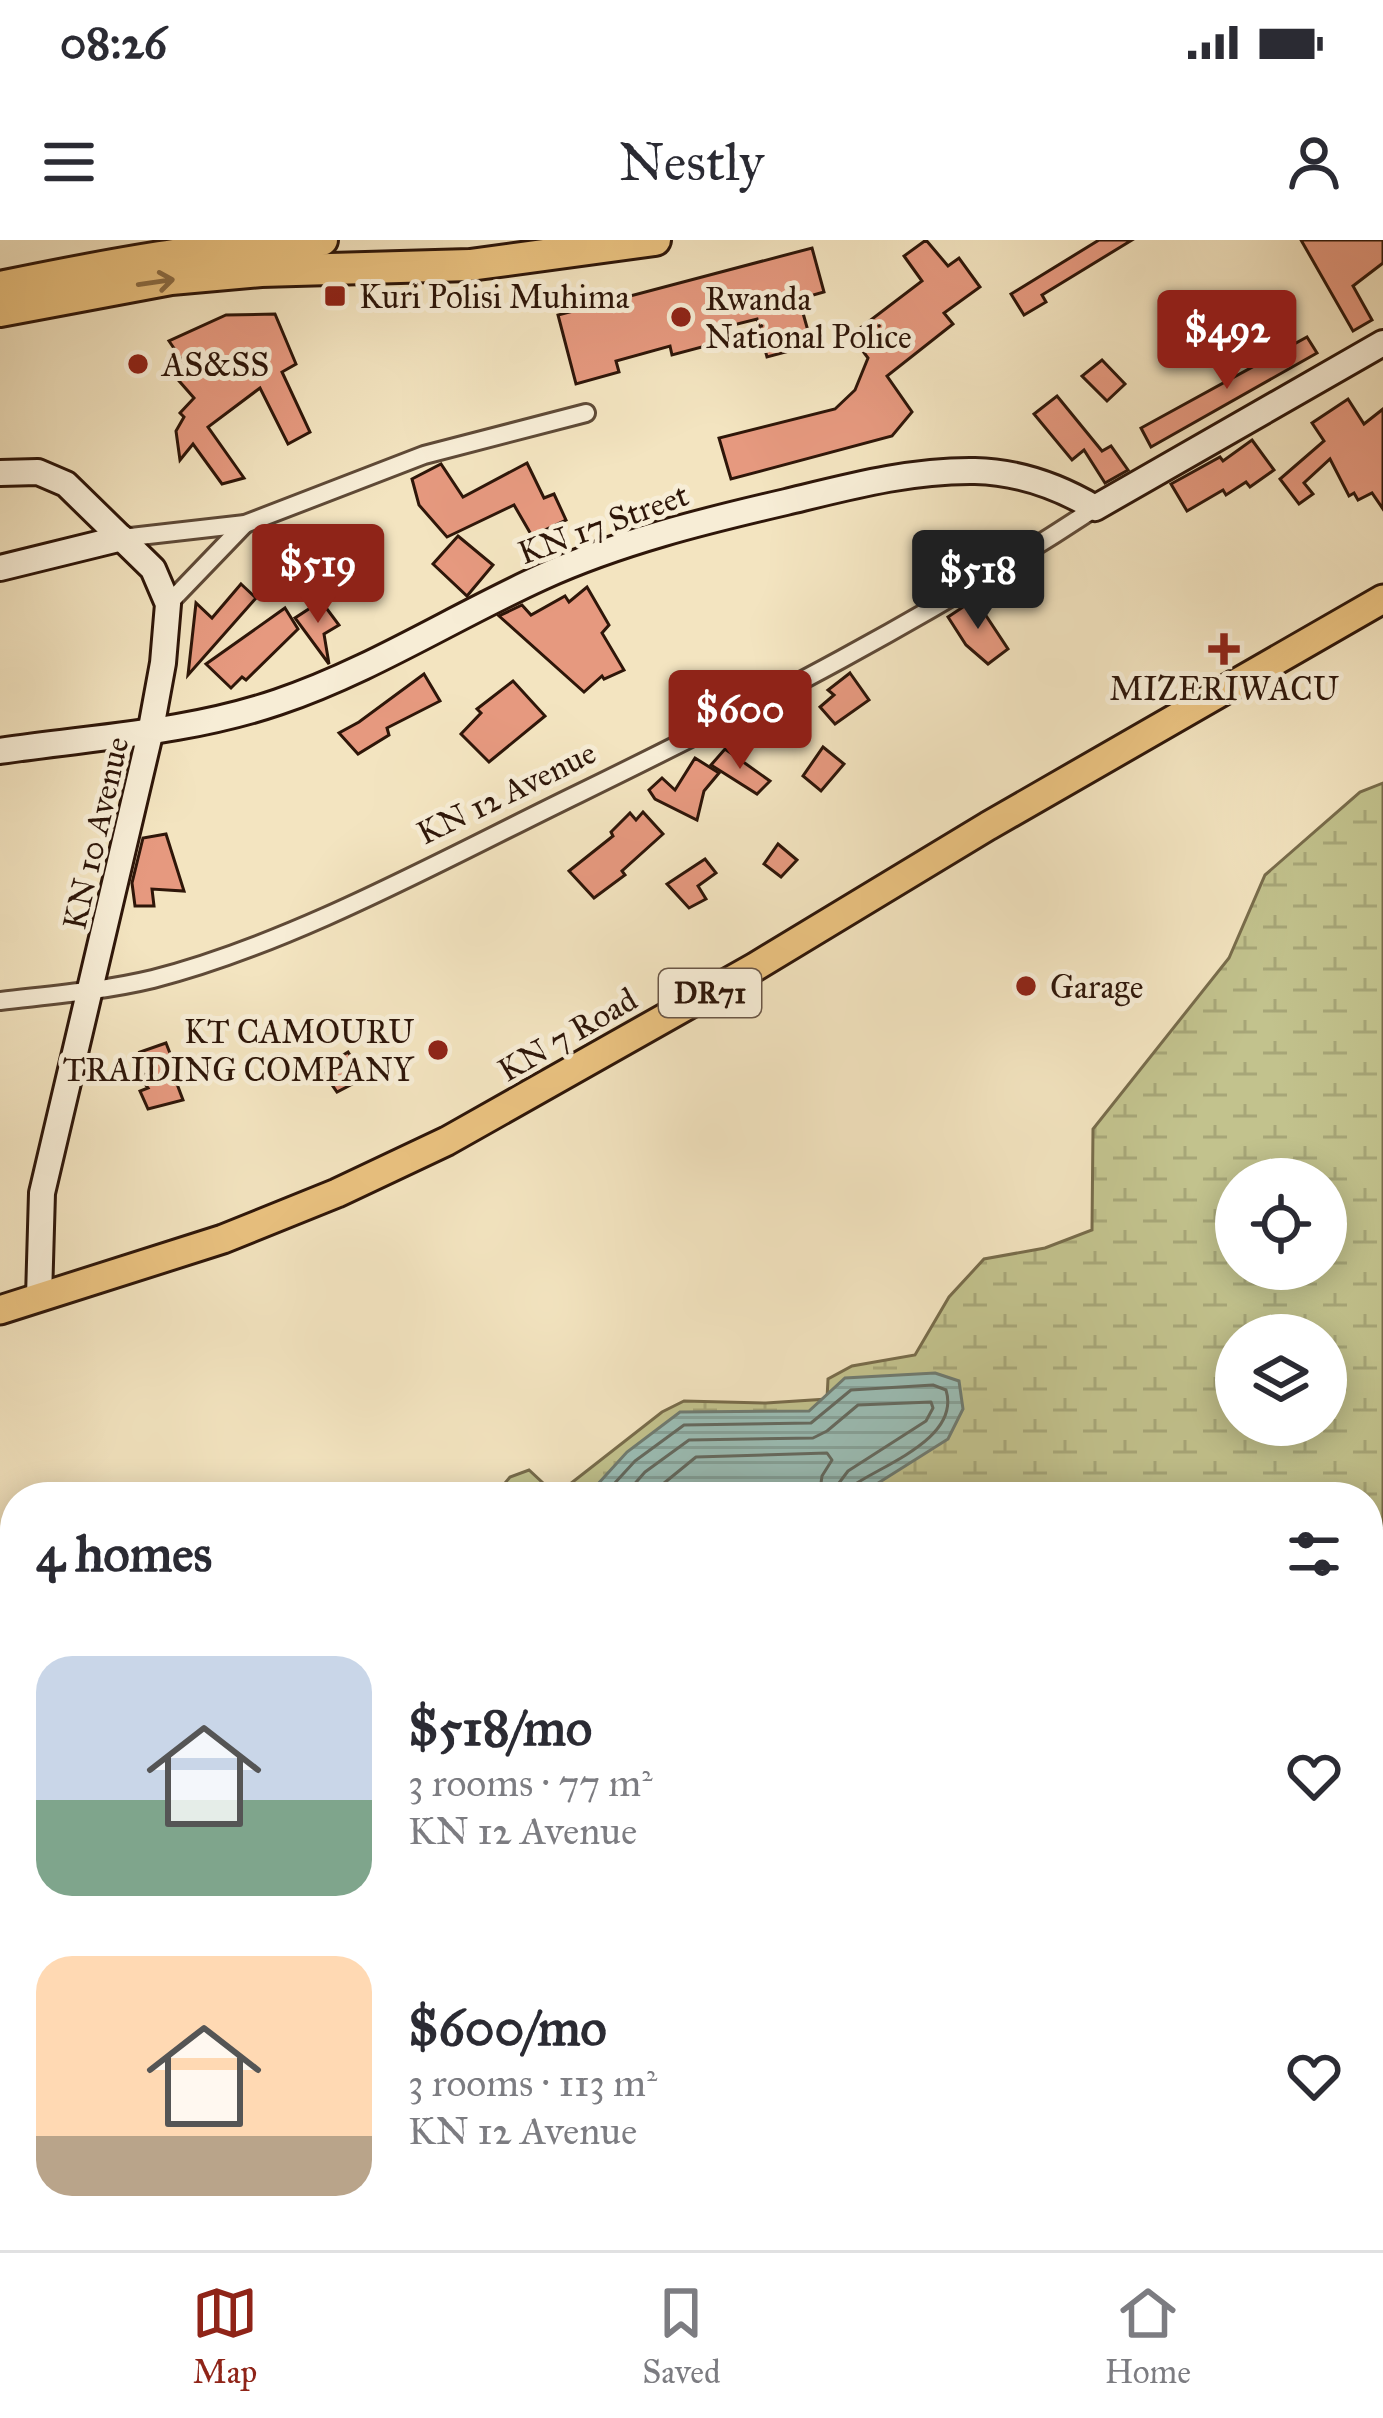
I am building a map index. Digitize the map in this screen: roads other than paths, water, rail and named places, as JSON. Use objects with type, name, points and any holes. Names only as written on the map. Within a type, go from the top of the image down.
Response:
[{"type":"highway","points":[[0,287],[164,254],[322,240]]},
{"type":"highway","points":[[0,310],[171,279],[470,265],[640,241]]},
{"type":"main road","name":"KN 7 Road","points":[[0,1310],[223,1239],[447,1142],[1383,599]]},
{"type":"street","name":"KN 12 Avenue","points":[[0,1001],[93,990],[202,964],[320,918],[431,866],[815,675],[940,607],[1096,508],[1383,343]]},
{"type":"street","points":[[0,568],[122,538],[245,524],[424,455],[586,413]]},
{"type":"street","name":"KN 17 Street","points":[[0,751],[151,734],[220,720],[327,684],[547,574],[716,518],[888,477],[975,471],[1023,477],[1063,489],[1096,508]]},
{"type":"street","points":[[0,473],[38,472],[66,484],[153,569],[167,604],[245,524]]},
{"type":"street","name":"KN 10 Avenue","points":[[39,1298],[43,1193],[151,734],[167,604]]},
{"type":"water","points":[[935,1373],[959,1381],[963,1409],[948,1439],[880,1482],[600,1482],[627,1452],[680,1412],[809,1411],[845,1378]]},
{"type":"place","name":"Kuri Polisi Muhima","points":[[335,296]]},
{"type":"place","name":"Rwanda National Police","points":[[681,317]]},
{"type":"place","name":"AS&SS","points":[[138,364]]},
{"type":"place","name":"MIZERIWACU","points":[[1224,649]]},
{"type":"place","name":"Garage","points":[[1026,986]]},
{"type":"place","name":"KT CAMOURU TRAIDING COMPANY","points":[[438,1050]]}]
